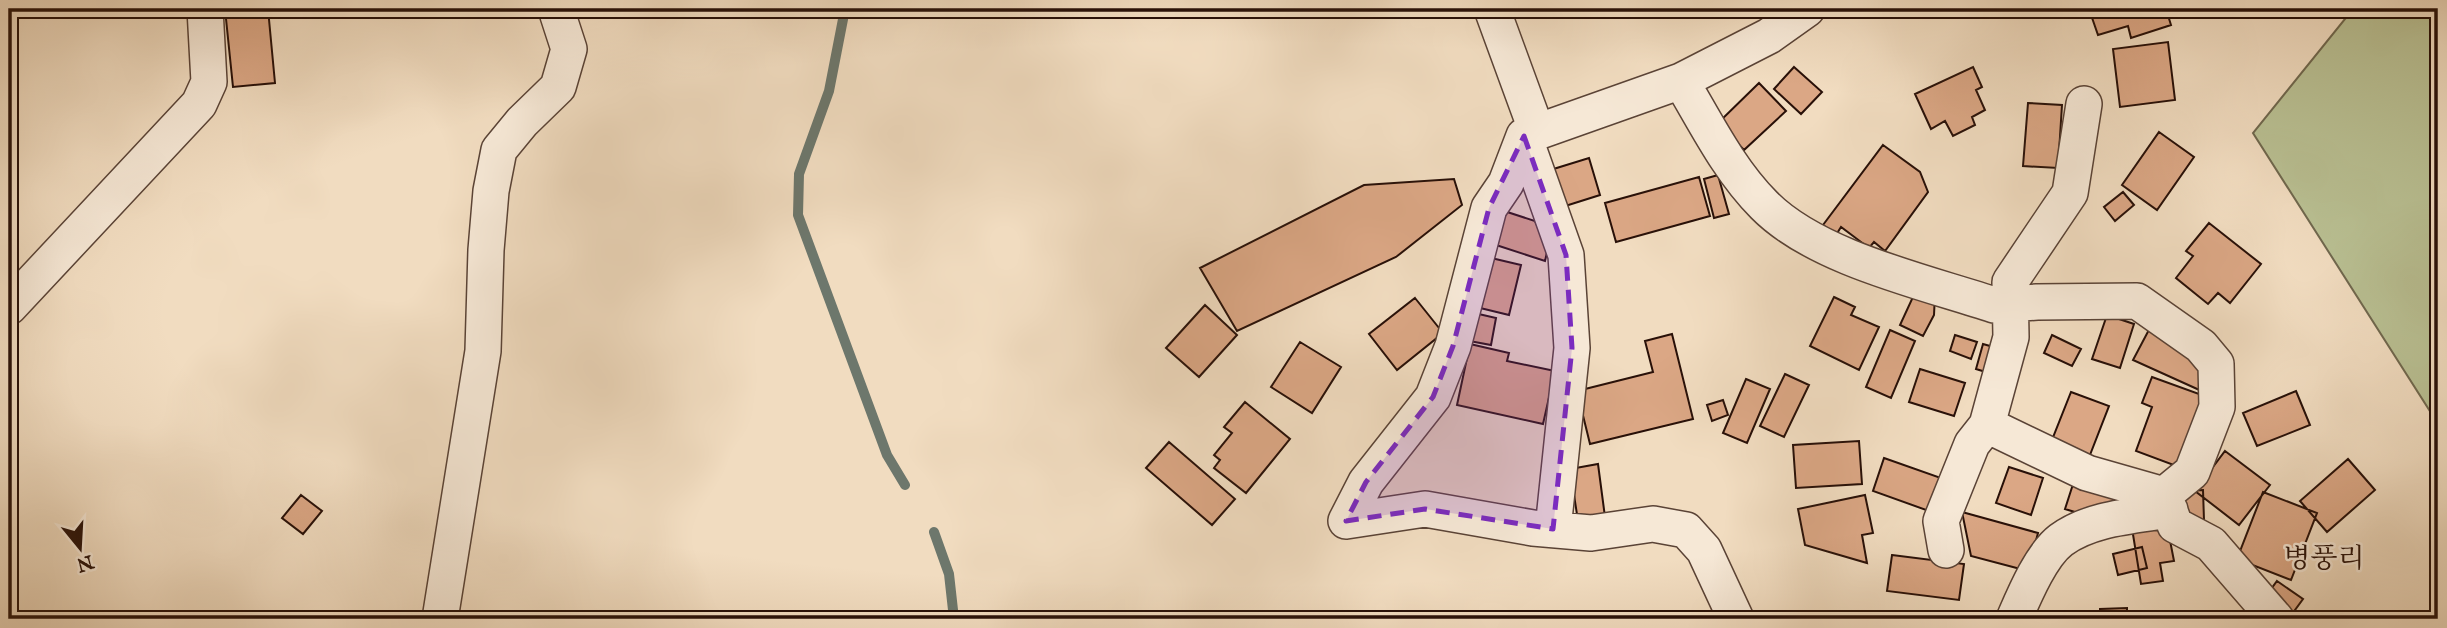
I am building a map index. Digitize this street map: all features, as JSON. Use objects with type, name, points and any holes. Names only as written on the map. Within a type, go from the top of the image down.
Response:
[{"type":"street","points":[[9,307],[199,104],[209,82],[205,9]]},
{"type":"street","points":[[440,619],[483,351],[486,250],[496,160],[506,141],[558,87],[569,48],[556,9]]},
{"type":"street","points":[[1493,9],[1536,132],[1681,81],[1769,36],[1807,9]]},
{"type":"street","points":[[1681,81],[1736,172],[1764,205],[1781,220],[1863,264],[1994,305],[2137,301],[2201,346],[2216,364],[2217,407],[2192,472],[2167,502],[2085,526],[2059,542],[2027,590],[2014,619]]},
{"type":"street","points":[[1946,550],[1941,521],[1972,444],[1987,425],[2011,337],[2010,282],[2070,193],[2084,104]]},
{"type":"street","points":[[1553,529],[1572,348],[1566,255],[1524,136],[1506,183],[1489,208],[1453,345],[1433,397],[1366,482],[1346,522],[1425,509],[1533,528],[1591,534],[1653,524],[1686,530],[1704,550],[1736,619]]},
{"type":"street","points":[[1987,425],[2087,473],[2167,502]]},
{"type":"street","points":[[2167,502],[2175,525],[2211,544],[2276,619]]},
{"type":"highlighted area","points":[[1524,136],[1566,255],[1572,348],[1553,529],[1425,509],[1346,521],[1366,482],[1433,397],[1453,346],[1489,208]]},
{"type":"green space","points":[[2353,9],[2438,9],[2438,431],[2433,416],[2253,133]]},
{"type":"building","points":[[225,9],[268,9],[275,83],[233,87]]},
{"type":"building","points":[[2089,9],[2166,9],[2171,25],[2131,38],[2128,26],[2098,35]]},
{"type":"building","points":[[2168,42],[2175,100],[2120,107],[2113,49]]},
{"type":"building","points":[[1794,67],[1822,92],[1801,114],[1774,89]]},
{"type":"building","points":[[1973,67],[1982,87],[1976,90],[1985,110],[1972,117],[1975,125],[1953,136],[1945,121],[1931,129],[1915,94]]},
{"type":"building","points":[[1759,83],[1786,111],[1744,150],[1718,123]]},
{"type":"building","points":[[2028,103],[2062,105],[2058,168],[2023,166]]},
{"type":"building","points":[[2159,132],[2194,157],[2157,210],[2122,185]]},
{"type":"building","points":[[1883,145],[1920,172],[1928,192],[1885,251],[1874,242],[1869,248],[1841,227],[1836,235],[1823,225]]},
{"type":"building","points":[[1589,158],[1600,195],[1559,208],[1547,171]]},
{"type":"building","points":[[1718,175],[1729,214],[1714,218],[1704,179]]},
{"type":"building","points":[[1699,177],[1710,216],[1616,242],[1605,203]]},
{"type":"building","points":[[1454,179],[1462,205],[1396,257],[1237,331],[1200,268],[1364,185]]},
{"type":"building","points":[[2123,192],[2134,205],[2115,221],[2104,207]]},
{"type":"building","points":[[1498,209],[1535,221],[1548,248],[1545,261],[1493,244]]},
{"type":"building","points":[[2209,223],[2261,264],[2230,303],[2218,293],[2208,304],[2176,278],[2193,256],[2186,251]]},
{"type":"building","points":[[1487,257],[1521,265],[1509,315],[1476,307]]},
{"type":"building","points":[[1918,286],[1935,294],[1934,315],[1923,336],[1900,325]]},
{"type":"building","points":[[1834,297],[1855,307],[1851,315],[1879,327],[1859,370],[1810,346]]},
{"type":"building","points":[[1415,298],[1443,333],[1397,370],[1369,334]]},
{"type":"building","points":[[1205,305],[1237,335],[1199,377],[1166,348]]},
{"type":"building","points":[[1470,312],[1496,318],[1491,345],[1464,340]]},
{"type":"building","points":[[2107,315],[2134,324],[2120,368],[2092,359]]},
{"type":"building","points":[[2152,324],[2211,369],[2206,393],[2133,360]]},
{"type":"building","points":[[1890,330],[1915,341],[1891,398],[1866,387]]},
{"type":"building","points":[[1672,334],[1693,419],[1590,444],[1577,391],[1653,372],[1645,341]]},
{"type":"building","points":[[1955,335],[1977,342],[1971,359],[1950,351]]},
{"type":"building","points":[[2052,335],[2081,349],[2072,366],[2044,353]]},
{"type":"building","points":[[1300,342],[1341,367],[1312,413],[1271,387]]},
{"type":"building","points":[[1470,344],[1509,353],[1507,361],[1555,371],[1543,424],[1457,405]]},
{"type":"building","points":[[1983,344],[1997,348],[1989,373],[1976,369]]},
{"type":"building","points":[[1920,369],[1965,383],[1954,416],[1909,402]]},
{"type":"building","points":[[1785,374],[1809,385],[1784,437],[1760,426]]},
{"type":"building","points":[[2152,377],[2213,399],[2187,470],[2136,451],[2152,407],[2142,403]]},
{"type":"building","points":[[1746,379],[1770,389],[1747,443],[1723,433]]},
{"type":"building","points":[[2296,391],[2310,425],[2257,446],[2243,413]]},
{"type":"building","points":[[2071,392],[2109,406],[2088,460],[2050,445]]},
{"type":"building","points":[[1723,400],[1728,415],[1712,421],[1707,405]]},
{"type":"building","points":[[1245,402],[1290,439],[1246,493],[1214,468],[1220,460],[1214,455],[1232,433],[1224,427]]},
{"type":"building","points":[[1859,441],[1862,484],[1796,488],[1793,445]]},
{"type":"building","points":[[1169,442],[1235,499],[1212,525],[1146,468]]},
{"type":"building","points":[[2225,451],[2270,485],[2239,525],[2195,491]]},
{"type":"building","points":[[1884,458],[1941,478],[1929,511],[1873,491]]},
{"type":"building","points":[[2348,459],[2375,490],[2327,532],[2300,501]]},
{"type":"building","points":[[1598,464],[1605,517],[1578,521],[1570,469]]},
{"type":"building","points":[[2009,467],[2043,478],[2031,515],[1996,503]]},
{"type":"building","points":[[2075,478],[2135,497],[2098,519],[2065,509]]},
{"type":"building","points":[[2203,490],[2204,520],[2185,520],[2184,491]]},
{"type":"building","points":[[2263,492],[2317,513],[2291,580],[2237,559]]},
{"type":"building","points":[[301,495],[322,511],[303,534],[282,518]]},
{"type":"building","points":[[1865,495],[1873,533],[1862,535],[1867,563],[1805,545],[1798,509]]},
{"type":"building","points":[[1962,512],[2038,533],[2028,571],[1971,556]]},
{"type":"building","points":[[2131,522],[2167,525],[2174,561],[2160,563],[2163,581],[2141,584]]},
{"type":"building","points":[[2142,547],[2147,568],[2118,575],[2113,554]]},
{"type":"building","points":[[1892,555],[1964,564],[1959,600],[1887,591]]},
{"type":"building","points":[[2277,581],[2303,599],[2292,614],[2266,596]]},
{"type":"building","points":[[2127,608],[2127,619],[2100,619],[2100,609]]},
{"type":"building","points":[[2093,611],[2094,619],[2047,619],[2047,615]]},
{"type":"waterway","points":[[845,9],[829,91],[799,174],[798,215],[887,455],[905,485]]},
{"type":"waterway","points":[[934,532],[949,574],[954,619]]},
{"type":"district","name":"병풍리","points":[[2324,559]]}]
